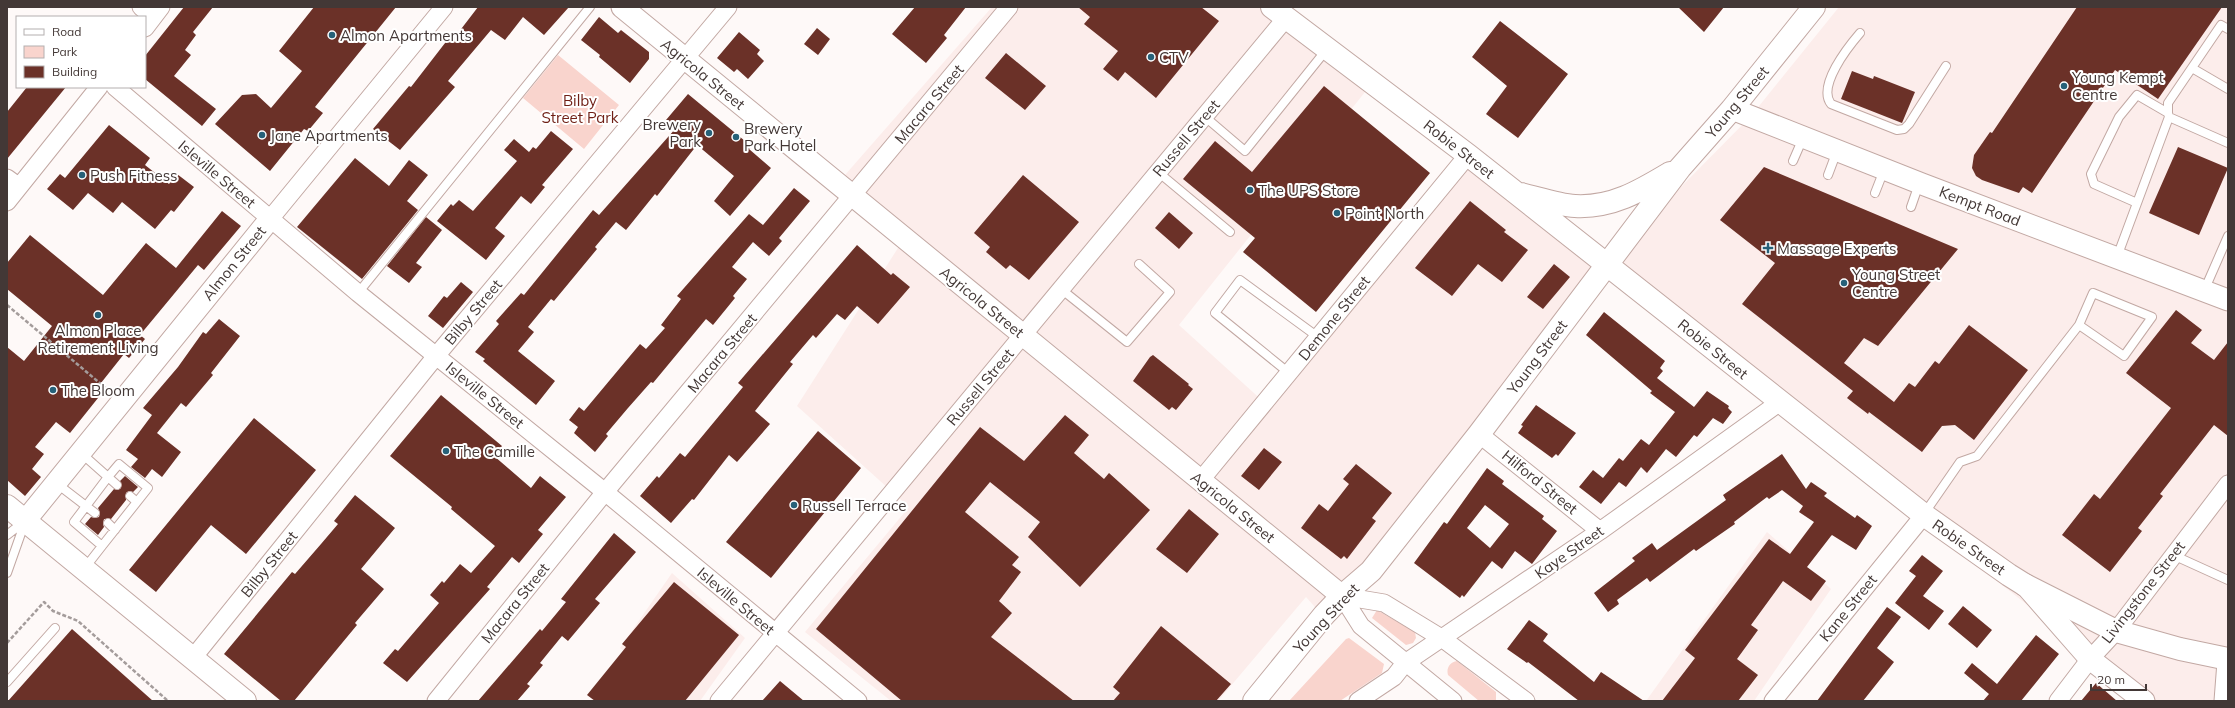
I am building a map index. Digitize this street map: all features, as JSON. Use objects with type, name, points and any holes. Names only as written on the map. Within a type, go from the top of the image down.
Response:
[{"type":"main road","name":"Young Street","points":[[1254,701],[1320,620],[1342,596],[1372,571],[1479,434],[1680,168],[1732,109],[1814,7]]},
{"type":"main road","name":"Robie Street","points":[[1279,12],[1468,155],[1607,263],[1924,515],[2025,585]]},
{"type":"main road","points":[[1514,192],[1575,206],[1615,202],[1638,193],[1680,168]]},
{"type":"main road","points":[[7,506],[245,701]]},
{"type":"main road","points":[[2025,585],[2116,631],[2180,650],[2228,661]]},
{"type":"street","name":"Almon Street","points":[[26,521],[270,219],[444,7]]},
{"type":"street","name":"Agricola Street","points":[[622,7],[1342,596],[1361,626],[1453,701]]},
{"type":"street","name":"Bilby Street","points":[[192,658],[436,356],[728,7]]},
{"type":"street","name":"Macara Street","points":[[436,701],[605,492],[1009,7]]},
{"type":"street","name":"Russell Street","points":[[719,701],[1204,116],[1279,12]]},
{"type":"street","points":[[7,202],[13,182],[98,88]]},
{"type":"street","name":"Isleville Street","points":[[116,88],[358,292],[605,492],[858,701]]},
{"type":"street","name":"Kempt Road","points":[[1732,109],[1885,170],[2228,300]]},
{"type":"street","name":"Demone Street","points":[[1200,481],[1468,155]]},
{"type":"street","name":"Kaye Street","points":[[1358,701],[1394,677],[1405,663],[1443,639],[1600,531],[1780,402]]},
{"type":"street","name":"Hilford Street","points":[[1479,434],[1600,531]]},
{"type":"street","name":"Livingstone Street","points":[[2058,701],[2090,659],[2116,631],[2172,555],[2228,484]]},
{"type":"street","name":"Kane Street","points":[[1773,701],[1924,515]]},
{"type":"street","name":"Robie Street","points":[[2025,585],[2090,659],[2144,701]]},
{"type":"street","points":[[1342,596],[1384,602],[1443,639],[1521,699]]},
{"type":"street","points":[[2225,701],[2228,661]]},
{"type":"lane","points":[[358,292],[590,7]]},
{"type":"lane","points":[[2117,258],[2168,115],[2168,103],[2222,25],[2228,29]]},
{"type":"lane","points":[[1860,33],[1839,60],[1826,91],[1827,98],[1831,104],[1897,130],[1904,129],[1909,124],[1946,66]]},
{"type":"lane","points":[[1204,116],[1246,151],[1327,49]]},
{"type":"lane","points":[[2192,68],[2228,89]]},
{"type":"lane","points":[[2137,203],[2094,184],[2091,174],[2119,117],[2137,94],[2168,115],[2228,143]]},
{"type":"lane","points":[[1793,161],[1803,137]]},
{"type":"lane","points":[[1828,175],[1837,151]]},
{"type":"lane","points":[[1875,193],[1885,170]]},
{"type":"lane","points":[[1158,172],[1230,232]]},
{"type":"lane","points":[[1911,207],[1920,183]]},
{"type":"lane","points":[[2204,291],[2228,236]]},
{"type":"lane","points":[[1061,289],[1127,342],[1170,292],[1139,264]]},
{"type":"lane","points":[[1289,373],[1215,313],[1240,280],[1318,337]]},
{"type":"lane","points":[[1924,515],[1960,462],[1977,456],[2080,325],[2093,293],[2152,317],[2124,356],[2080,325]]},
{"type":"lane","points":[[81,453],[117,485]]},
{"type":"lane","points":[[84,569],[148,488],[118,464],[74,522],[102,546]]},
{"type":"lane","points":[[56,483],[94,513]]},
{"type":"lane","points":[[130,496],[137,502]]},
{"type":"lane","points":[[7,536],[26,521]]},
{"type":"lane","points":[[7,574],[26,521]]},
{"type":"lane","points":[[108,523],[115,530]]},
{"type":"lane","points":[[2172,555],[2228,580]]},
{"type":"lane","points":[[7,682],[55,628]]},
{"type":"path","points":[[7,305],[122,401]]},
{"type":"path","points":[[7,643],[44,602],[53,611],[78,621],[168,701]]},
{"type":"shaded area","points":[[992,7],[1267,7],[1369,87],[1179,325],[1266,404],[1460,158],[1601,268],[1322,615],[1306,597],[1218,701],[891,701],[805,632],[909,507],[797,406],[905,237],[845,175]]},
{"type":"shaded area","points":[[1839,7],[2228,7],[2228,701],[2149,701],[1601,268],[1751,116]]},
{"type":"shaded area","points":[[1767,532],[1831,589],[1754,701],[1646,701]]},
{"type":"shaded area","points":[[672,573],[745,638],[700,701],[688,701],[620,648]]},
{"type":"green space","name":"Bilby Street Park","points":[[558,55],[619,105],[584,149],[523,98]]},
{"type":"green space","points":[[1377,610],[1415,632],[1416,638],[1413,643],[1406,645],[1372,618]]},
{"type":"green space","points":[[1349,638],[1384,664],[1382,673],[1340,701],[1289,701],[1346,639]]},
{"type":"green space","points":[[1457,661],[1496,692],[1496,701],[1479,701],[1448,675],[1449,666]]},
{"type":"building","points":[[184,7],[213,7],[193,32],[196,35],[185,50],[191,55],[174,76],[216,109],[202,126],[146,80],[146,55]]},
{"type":"building","points":[[314,7],[396,7],[315,107],[323,113],[308,131],[304,129],[270,171],[215,124],[242,95],[256,94],[271,108],[302,71],[279,51]]},
{"type":"building","points":[[478,7],[569,7],[544,35],[523,17],[505,40],[491,30],[448,81],[455,87],[400,150],[373,129],[409,86],[411,87],[452,34],[455,37]]},
{"type":"building","points":[[915,7],[966,7],[944,35],[947,38],[926,63],[892,34]]},
{"type":"building","name":"CTV","points":[[1078,7],[1201,7],[1219,21],[1156,98],[1125,72],[1118,81],[1103,69],[1118,51],[1084,24],[1090,17]]},
{"type":"building","points":[[1678,7],[1724,7],[1704,32]]},
{"type":"building","name":"Young Kempt Centre","points":[[2077,7],[2222,7],[2158,99],[2115,70],[2032,193],[2023,187],[2019,193],[1982,180],[1976,176],[1972,168],[1974,155],[1990,132],[1992,133]]},
{"type":"building","points":[[599,17],[618,33],[621,30],[649,52],[649,59],[630,83],[599,57],[600,55],[581,40]]},
{"type":"building","points":[[1500,21],[1568,74],[1518,138],[1486,114],[1507,86],[1472,57]]},
{"type":"building","points":[[817,28],[830,39],[818,55],[804,44]]},
{"type":"building","points":[[739,32],[760,50],[757,54],[764,61],[748,79],[737,69],[734,72],[717,58]]},
{"type":"building","points":[[1006,53],[1046,86],[1025,110],[985,78]]},
{"type":"building","points":[[1852,71],[1873,79],[1874,76],[1915,92],[1902,123],[1841,99]]},
{"type":"building","name":"Point North","points":[[1324,86],[1430,173],[1316,312],[1243,252],[1255,238],[1183,179],[1215,141],[1252,172]]},
{"type":"building","points":[[26,88],[65,88],[7,159],[7,112]]},
{"type":"building","points":[[688,94],[751,146],[749,149],[771,168],[730,216],[714,201],[734,176],[697,145],[657,196],[655,194],[626,230],[616,222],[595,247],[597,249],[554,301],[551,299],[528,327],[534,332],[518,351],[555,381],[536,405],[483,361],[485,359],[475,352],[499,324],[496,321],[521,293],[524,295],[593,210],[599,215],[676,128],[666,120]]},
{"type":"building","points":[[109,125],[150,158],[145,165],[169,184],[177,174],[194,187],[174,212],[171,210],[155,229],[122,202],[113,213],[88,193],[73,210],[47,189],[60,174],[65,178]]},
{"type":"building","points":[[551,131],[573,149],[542,185],[545,187],[531,204],[521,196],[495,228],[505,236],[486,260],[437,221],[451,204],[453,206],[459,200],[473,211],[517,161],[504,150],[514,139],[529,152],[533,147],[536,149]]},
{"type":"building","points":[[2178,147],[2228,168],[2199,235],[2149,213]]},
{"type":"building","points":[[355,158],[389,186],[409,160],[428,175],[407,201],[418,210],[362,279],[297,227]]},
{"type":"building","name":"Young Street Centre","points":[[1764,167],[1958,249],[1878,346],[1864,338],[1844,363],[1894,402],[1909,383],[1915,387],[1935,361],[1939,364],[1969,325],[2028,370],[1974,440],[1955,425],[1942,426],[1922,452],[1869,412],[1868,414],[1847,398],[1853,391],[1742,304],[1775,263],[1720,220]]},
{"type":"building","points":[[1023,175],[1079,222],[1029,280],[1010,265],[1006,269],[986,252],[990,247],[974,233]]},
{"type":"building","points":[[794,188],[810,201],[779,238],[782,241],[769,256],[753,242],[732,267],[747,279],[733,296],[735,298],[713,325],[706,319],[653,383],[651,382],[606,434],[608,436],[595,452],[574,433],[578,427],[569,420],[579,407],[584,411],[640,344],[646,349],[665,328],[661,325],[681,299],[677,296],[749,214],[763,225]]},
{"type":"building","points":[[1470,201],[1506,230],[1504,232],[1528,250],[1502,282],[1478,264],[1452,296],[1415,268]]},
{"type":"building","points":[[222,211],[241,226],[204,270],[198,265],[140,335],[145,339],[129,358],[124,354],[97,388],[102,393],[70,433],[56,422],[35,447],[44,454],[32,469],[41,477],[25,496],[7,480],[7,347],[24,361],[52,326],[7,289],[7,263],[30,235],[103,295],[146,243],[176,268]]},
{"type":"building","points":[[1169,212],[1193,233],[1179,249],[1155,228]]},
{"type":"building","points":[[426,217],[442,230],[416,263],[422,267],[409,283],[387,266]]},
{"type":"building","points":[[857,245],[891,275],[893,273],[910,287],[878,324],[857,306],[845,320],[837,314],[816,338],[813,335],[790,362],[793,364],[755,411],[770,424],[737,462],[729,455],[694,500],[692,499],[671,523],[640,496],[657,476],[659,478],[680,453],[685,457],[743,387],[738,383]]},
{"type":"building","points":[[1554,264],[1570,277],[1543,309],[1527,297]]},
{"type":"building","points":[[461,282],[473,292],[443,328],[428,316],[444,296],[447,298]]},
{"type":"building","points":[[2176,310],[2202,330],[2191,343],[2214,360],[2228,342],[2228,436],[2214,425],[2160,494],[2163,496],[2138,528],[2142,531],[2110,572],[2062,535],[2094,494],[2100,499],[2171,408],[2126,373]]},
{"type":"building","points":[[1604,312],[1665,361],[1660,368],[1663,371],[1657,378],[1694,407],[1707,391],[1729,406],[1728,408],[1732,412],[1723,424],[1713,418],[1697,437],[1694,435],[1676,457],[1666,449],[1647,473],[1641,467],[1626,487],[1619,482],[1601,504],[1579,487],[1593,470],[1603,478],[1619,458],[1623,461],[1641,439],[1649,445],[1675,412],[1650,393],[1652,391],[1586,335]]},
{"type":"building","points":[[219,319],[240,336],[211,373],[213,375],[186,407],[181,403],[157,433],[181,452],[162,477],[152,469],[145,478],[131,467],[138,459],[126,450],[152,415],[143,408],[178,367],[203,332],[206,334]]},
{"type":"building","points":[[1153,355],[1189,384],[1188,385],[1193,389],[1176,410],[1172,407],[1169,410],[1133,381]]},
{"type":"building","points":[[441,395],[502,446],[494,456],[531,488],[540,476],[566,497],[538,530],[543,534],[519,563],[512,557],[487,587],[490,589],[407,682],[383,663],[395,649],[398,651],[439,603],[430,595],[442,581],[444,583],[460,564],[471,573],[495,546],[451,509],[452,507],[390,456]]},
{"type":"building","points":[[1536,405],[1576,433],[1558,456],[1556,454],[1552,458],[1518,433],[1523,426],[1521,425]]},
{"type":"building","points":[[1065,415],[1089,435],[1074,453],[1104,479],[1109,473],[1150,510],[1080,587],[1028,537],[1040,522],[990,482],[965,512],[1019,557],[1012,565],[1021,572],[999,601],[1012,613],[991,637],[1074,701],[902,701],[816,629],[980,427],[1024,461]]},
{"type":"building","points":[[254,418],[316,470],[246,554],[211,525],[156,592],[129,570]]},
{"type":"building","name":"Russell Terrace","points":[[818,431],[861,468],[771,578],[726,542]]},
{"type":"building","points":[[1264,448],[1282,462],[1259,490],[1241,476]]},
{"type":"building","points":[[1782,454],[1806,489],[1811,482],[1827,493],[1824,496],[1855,518],[1857,515],[1872,526],[1856,550],[1832,535],[1831,536],[1807,567],[1826,581],[1811,601],[1783,581],[1751,625],[1758,630],[1737,659],[1758,675],[1738,701],[1662,701],[1695,658],[1685,650],[1769,539],[1790,554],[1814,522],[1799,512],[1803,506],[1782,490],[1769,499],[1767,497],[1734,522],[1735,524],[1696,551],[1694,549],[1650,582],[1647,578],[1617,600],[1619,604],[1608,612],[1594,593],[1635,561],[1632,558],[1652,543],[1657,550],[1726,500],[1723,495]]},
{"type":"building","points":[[1356,464],[1392,493],[1372,518],[1376,521],[1347,559],[1344,556],[1341,559],[1301,528],[1319,504],[1328,511],[1349,484],[1343,479]]},
{"type":"building","points":[[1487,468],[1504,481],[1502,484],[1544,516],[1542,519],[1557,531],[1532,564],[1515,551],[1502,569],[1492,561],[1464,597],[1462,595],[1460,598],[1414,563],[1444,522],[1447,524]],"holes":[[[1485,505],[1509,524],[1490,548],[1467,528]]]},
{"type":"building","points":[[125,476],[138,487],[133,492],[129,491],[126,493],[126,500],[111,519],[104,519],[104,527],[98,535],[85,524],[91,517],[99,517],[100,513],[98,508],[114,489],[118,490],[121,488],[120,481]]},
{"type":"building","points":[[355,495],[395,528],[361,569],[384,589],[355,623],[357,625],[294,701],[281,701],[224,654],[292,572],[295,574],[338,524],[334,521]]},
{"type":"building","points":[[1189,509],[1219,534],[1187,573],[1156,549]]},
{"type":"building","points":[[614,533],[636,552],[595,599],[600,603],[568,641],[562,636],[540,663],[543,665],[527,684],[530,686],[517,701],[478,701],[540,629],[542,631],[566,602],[561,599]]},
{"type":"building","points":[[1922,555],[1943,571],[1923,596],[1944,611],[1929,630],[1895,603],[1916,576],[1909,571]]},
{"type":"building","points":[[674,582],[739,635],[685,701],[595,701],[587,695],[626,647],[622,644]]},
{"type":"building","points":[[1963,606],[1992,630],[1977,648],[1948,624]]},
{"type":"building","points":[[1887,607],[1901,617],[1877,648],[1894,662],[1863,701],[1817,701]]},
{"type":"building","points":[[1529,620],[1548,634],[1543,641],[1594,682],[1601,672],[1644,701],[1579,701],[1528,662],[1527,663],[1507,649]]},
{"type":"building","points":[[1161,626],[1231,684],[1216,701],[1113,701],[1120,693],[1113,687]]},
{"type":"building","points":[[72,629],[153,701],[8,701]]},
{"type":"building","points":[[2036,635],[2059,654],[2021,701],[1983,701],[1989,694],[1964,673],[1972,663],[1997,684]]},
{"type":"building","points":[[780,681],[804,701],[762,701]]},
{"type":"building","points":[[2096,683],[2117,701],[2081,701]]},
{"type":"place","name":"Almon Apartments","points":[[332,35]]},
{"type":"place","name":"CTV","points":[[1151,57]]},
{"type":"place","name":"Young Kempt Centre","points":[[2064,86]]},
{"type":"place","name":"Brewery Park","points":[[709,133]]},
{"type":"place","name":"Jane Apartments","points":[[262,135]]},
{"type":"place","name":"Brewery Park Hotel","points":[[736,137]]},
{"type":"place","name":"Push Fitness","points":[[82,175]]},
{"type":"place","name":"The UPS Store","points":[[1250,190]]},
{"type":"place","name":"Point North","points":[[1337,213]]},
{"type":"place","name":"Massage Experts","points":[[1768,248]]},
{"type":"place","name":"Young Street Centre","points":[[1844,283]]},
{"type":"place","name":"Almon Place Retirement Living","points":[[98,315]]},
{"type":"place","name":"The Bloom","points":[[53,390]]},
{"type":"place","name":"The Camille","points":[[446,451]]},
{"type":"place","name":"Russell Terrace","points":[[794,505]]}]
